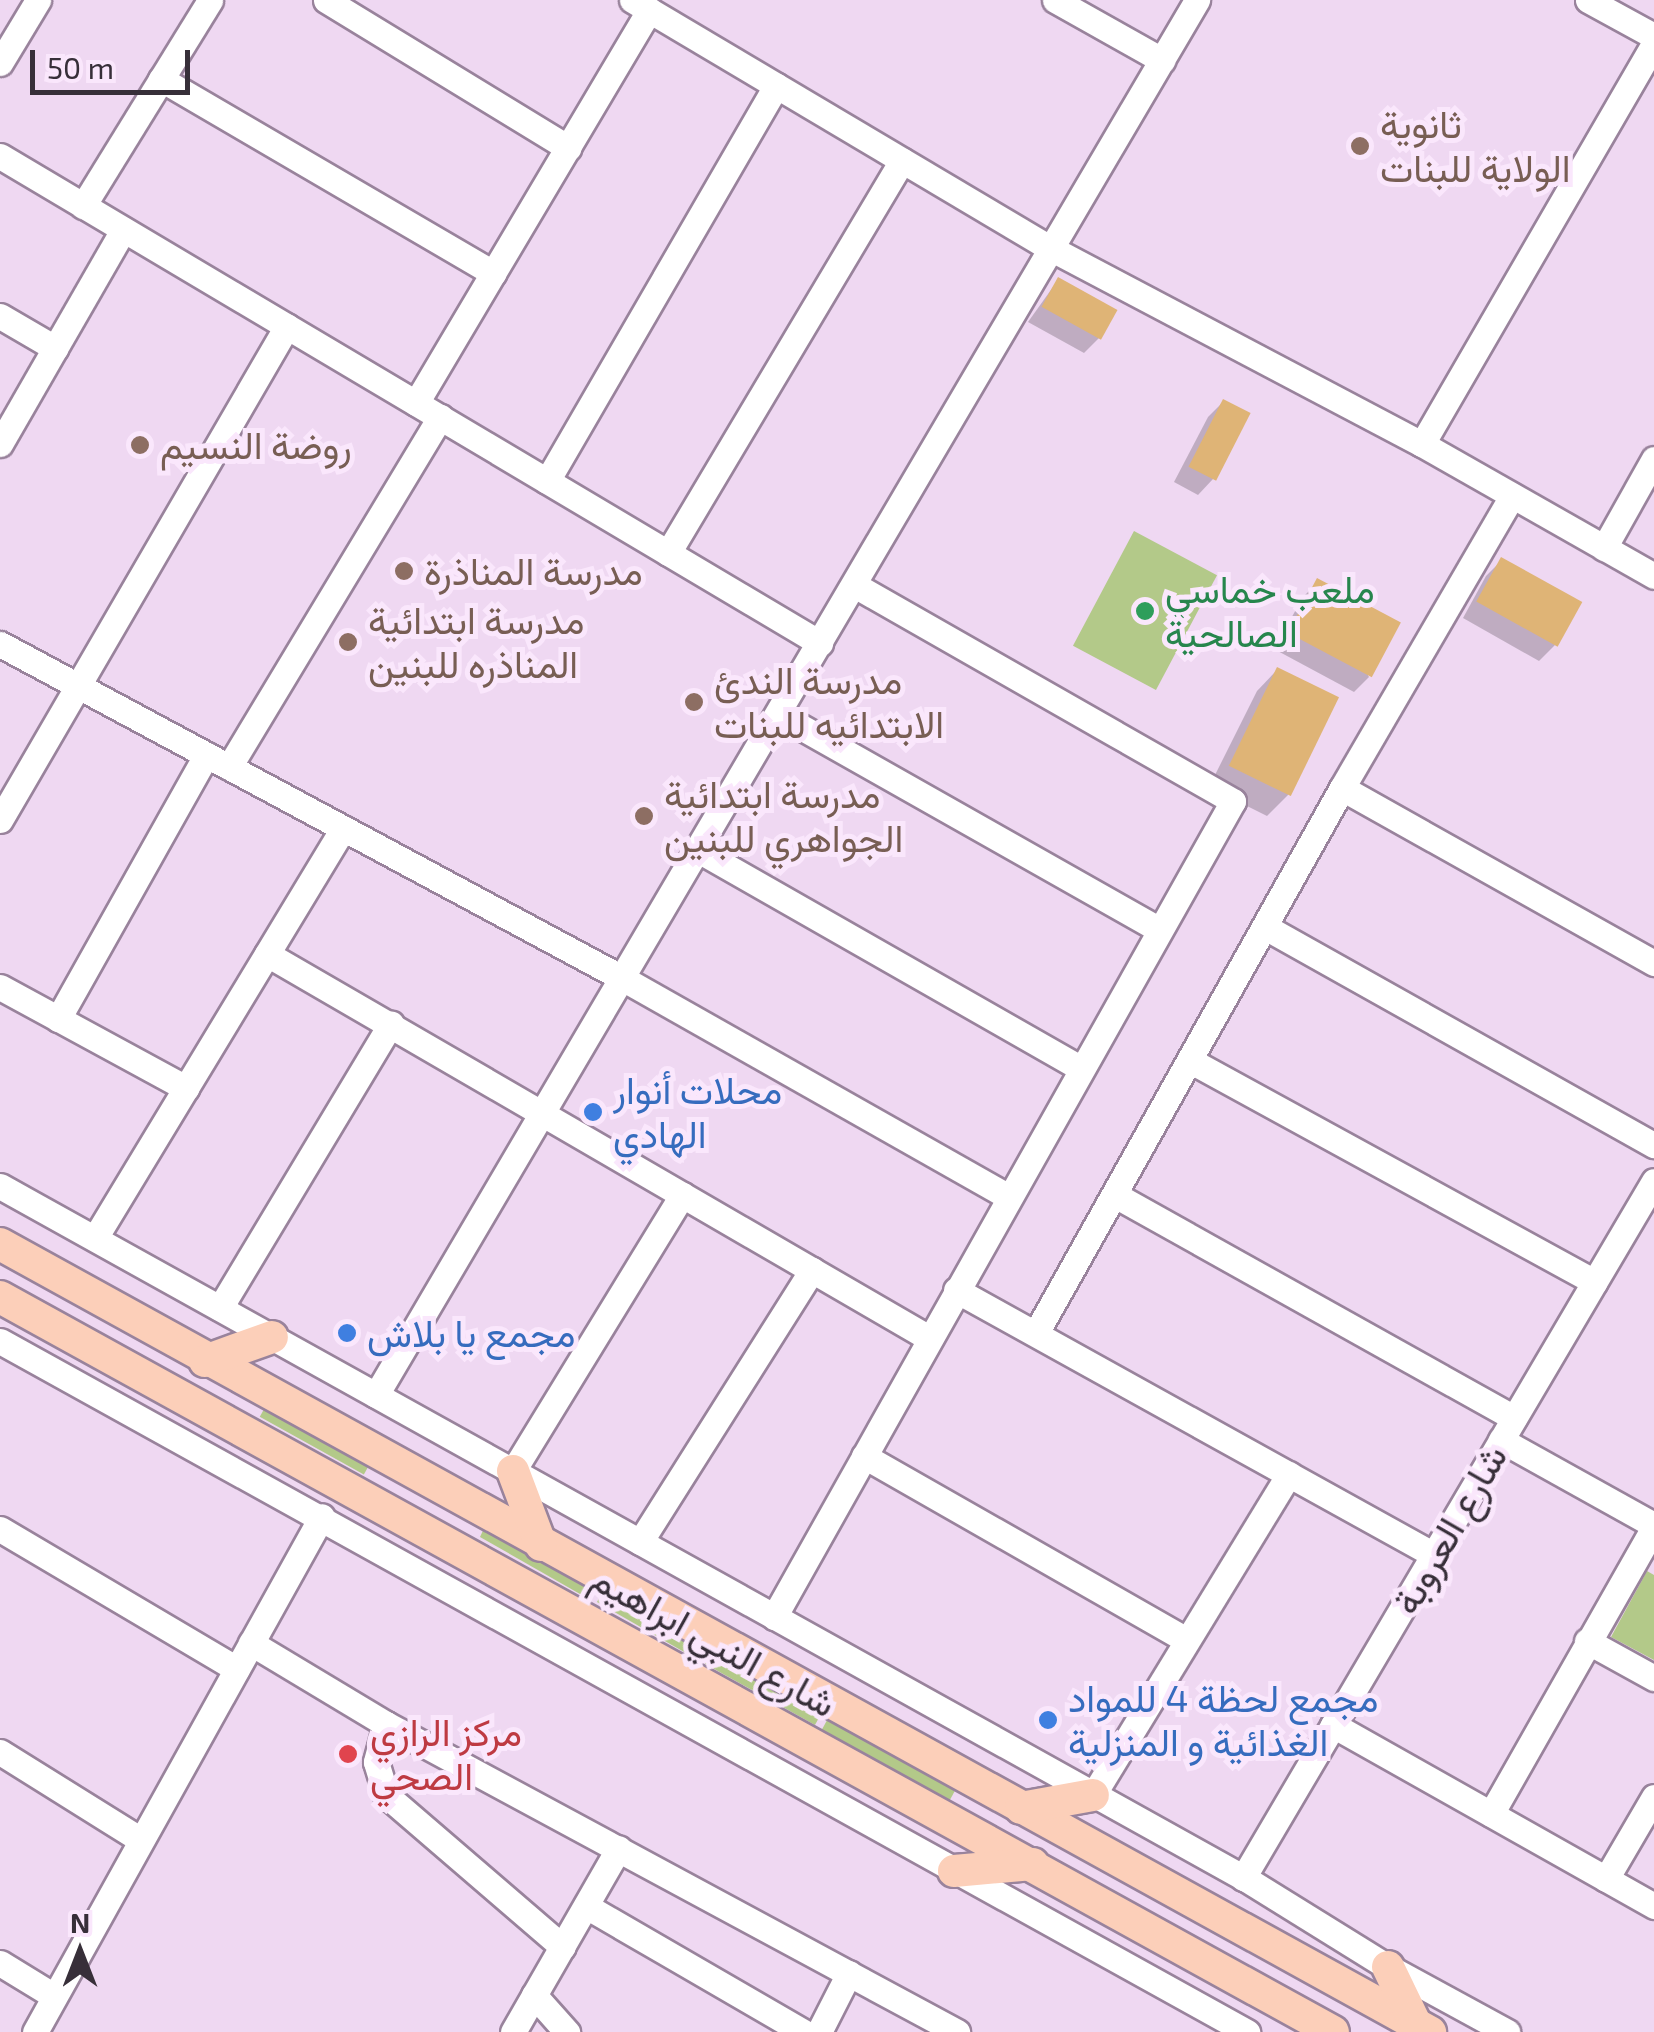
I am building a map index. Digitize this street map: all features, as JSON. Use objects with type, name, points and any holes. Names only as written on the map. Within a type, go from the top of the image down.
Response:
[{"type":"main road","points":[[0,1235],[88,1295]]},
{"type":"main road","name":"شارع النبي ابراهيم","points":[[0,1244],[205,1361],[1423,2028]]},
{"type":"main road","name":"شارع النبي ابراهيم","points":[[0,1300],[1333,2032]]},
{"type":"main road","points":[[205,1361],[272,1337]]},
{"type":"main road","points":[[513,1472],[542,1545]]},
{"type":"main road","points":[[1021,1808],[1094,1795]]},
{"type":"main road","points":[[954,1870],[1033,1864]]},
{"type":"main road","points":[[1099,1901],[1125,1865]]},
{"type":"main road","points":[[1145,1926],[1166,1887]]},
{"type":"main road","points":[[1388,1967],[1423,2028]]},
{"type":"street","points":[[0,63],[38,0]]},
{"type":"street","points":[[84,206],[210,0]]},
{"type":"street","points":[[326,0],[568,148]]},
{"type":"street","points":[[1055,0],[1162,60]]},
{"type":"street","points":[[376,1395],[1197,0]]},
{"type":"street","points":[[1422,444],[1654,39],[1620,8],[1588,0]]},
{"type":"street","points":[[416,404],[568,148],[640,5],[1050,248],[1422,444],[1654,576]]},
{"type":"street","points":[[161,79],[493,273]]},
{"type":"street","points":[[547,482],[776,86]]},
{"type":"street","points":[[0,156],[820,643]]},
{"type":"street","points":[[668,553],[902,162]]},
{"type":"street","points":[[0,444],[123,230]]},
{"type":"street","points":[[0,316],[56,348]]},
{"type":"street","points":[[0,820],[286,326]]},
{"type":"street","points":[[58,1018],[440,417]]},
{"type":"street","points":[[1604,548],[1654,459]]},
{"type":"street","points":[[1036,1333],[1342,788],[1512,496]]},
{"type":"street","points":[[774,1616],[1233,801],[855,585]]},
{"type":"street","points":[[0,644],[622,978],[1008,1196]]},
{"type":"street","points":[[778,714],[1158,929]]},
{"type":"street","points":[[1342,788],[1654,963]]},
{"type":"street","points":[[95,1238],[343,828]]},
{"type":"street","points":[[698,850],[1080,1068]]},
{"type":"street","points":[[1266,928],[1654,1145]]},
{"type":"street","points":[[267,954],[392,1023],[929,1338]]},
{"type":"street","points":[[0,987],[186,1088]]},
{"type":"street","points":[[220,1308],[392,1023]]},
{"type":"street","points":[[1191,1060],[1594,1282]]},
{"type":"street","name":"شارع العروبة","points":[[1243,1878],[1654,1181]]},
{"type":"street","points":[[0,1186],[1243,1878],[1388,1967],[1507,2032]]},
{"type":"street","points":[[513,1472],[682,1194]]},
{"type":"street","points":[[1115,1194],[1508,1429],[1654,1526],[1491,1814]]},
{"type":"street","points":[[640,1542],[812,1270]]},
{"type":"street","points":[[956,1290],[1434,1554]]},
{"type":"street","points":[[0,1341],[322,1516],[1247,2032]]},
{"type":"street","points":[[864,1456],[1186,1640]]},
{"type":"street","points":[[1094,1795],[1288,1474]]},
{"type":"street","points":[[36,2032],[322,1516]]},
{"type":"street","points":[[0,1530],[237,1668]]},
{"type":"street","points":[[1588,1641],[1654,1678]]},
{"type":"street","points":[[251,1643],[386,1724],[957,2032]]},
{"type":"street","points":[[386,1724],[376,1762],[386,1795],[563,1946]]},
{"type":"street","points":[[1334,1725],[1654,1906]]},
{"type":"street","points":[[0,1752],[142,1840]]},
{"type":"street","points":[[1606,1879],[1654,1798]]},
{"type":"street","points":[[513,2032],[618,1848]]},
{"type":"street","points":[[586,1906],[803,2032]]},
{"type":"street","points":[[0,1963],[54,1996]]},
{"type":"street","points":[[819,2032],[849,1973]]},
{"type":"street","points":[[534,1995],[568,2032]]},
{"type":"green space","name":"ملعب خماسي الصالحية","points":[[1134,531],[1217,575],[1156,690],[1073,646]]},
{"type":"green space","points":[[268,1402],[372,1460],[364,1475],[260,1417]]},
{"type":"green space","points":[[486,1524],[595,1583],[587,1598],[480,1537]]},
{"type":"green space","points":[[1647,1571],[1654,1575],[1654,1660],[1611,1637]]},
{"type":"green space","points":[[604,1589],[707,1644],[698,1660],[597,1602]]},
{"type":"green space","points":[[713,1649],[823,1710],[815,1725],[705,1664]]},
{"type":"green space","points":[[830,1715],[958,1786],[949,1801],[822,1730]]},
{"type":"building","points":[[1058,277],[1117,310],[1101,340],[1042,307]]},
{"type":"building","points":[[1223,399],[1251,413],[1216,481],[1188,467]]},
{"type":"building","points":[[1501,557],[1582,602],[1558,647],[1476,602]]},
{"type":"building","points":[[1317,578],[1401,623],[1372,677],[1288,633]]},
{"type":"building","points":[[1277,667],[1339,697],[1291,796],[1229,766]]},
{"type":"place","name":"ثانوية الولاية للبنات","points":[[1360,146]]},
{"type":"place","name":"روضة النسيم","points":[[140,445]]},
{"type":"place","name":"مدرسة المناذرة","points":[[404,571]]},
{"type":"place","name":"ملعب خماسي الصالحية","points":[[1145,611]]},
{"type":"place","name":"مدرسة ابتدائية المناذره للبنين","points":[[348,642]]},
{"type":"place","name":"مدرسة الندئ الابتدائيه للبنات","points":[[694,702]]},
{"type":"place","name":"مدرسة ابتدائية الجواهري للبنين","points":[[644,816]]},
{"type":"place","name":"محلات أنوار الهادي","points":[[593,1112]]},
{"type":"place","name":"مجمع يا بلاش","points":[[347,1333]]},
{"type":"place","name":"مجمع لحظة 4 للمواد الغذائية و المنزلية","points":[[1048,1720]]},
{"type":"place","name":"مركز الرازي الصحي","points":[[348,1754]]}]
